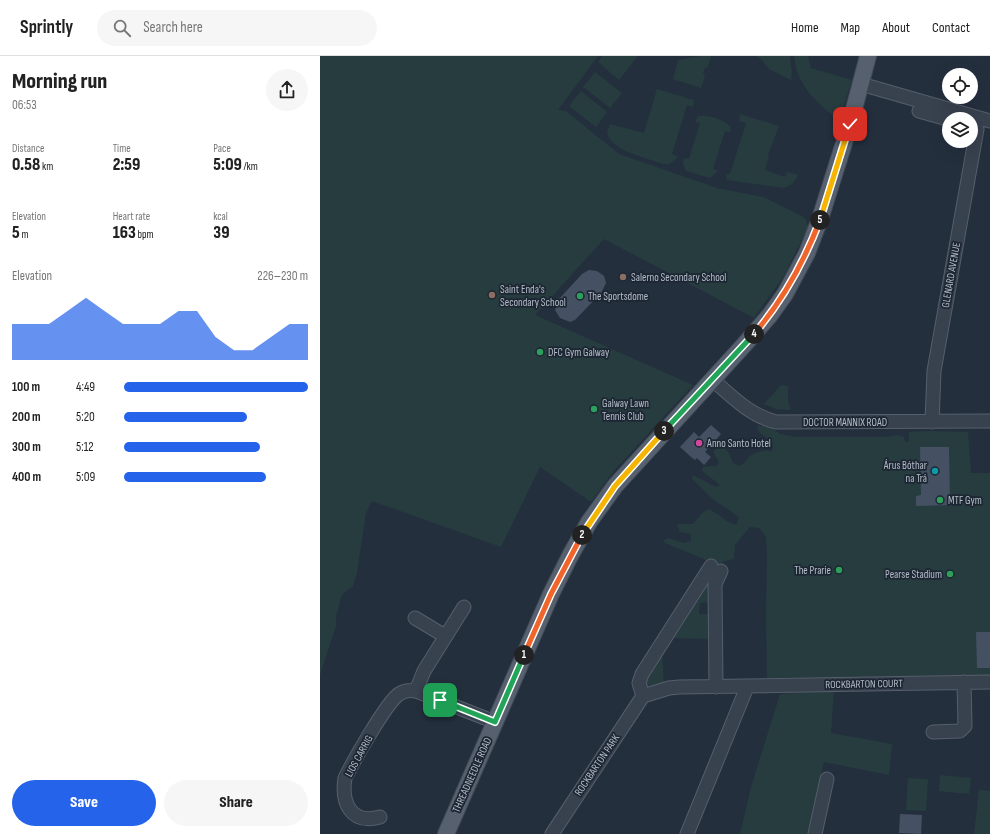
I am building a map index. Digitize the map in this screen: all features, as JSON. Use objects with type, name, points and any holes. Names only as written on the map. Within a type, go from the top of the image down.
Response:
[{"type":"main road","name":"THREADNEEDLE ROAD","points":[[446,834],[551,594],[589,522],[615,486],[713,380],[770,315],[797,273],[807,253],[820,219],[868,56]]},
{"type":"street","points":[[861,84],[990,121]]},
{"type":"street","points":[[919,111],[942,117]]},
{"type":"street","name":"GLENARD AVENUE","points":[[932,422],[934,371],[979,128]]},
{"type":"street","name":"DOCTOR MANNIX ROAD","points":[[713,380],[736,400],[759,416],[776,422],[990,421]]},
{"type":"street","points":[[687,834],[748,687],[669,688],[643,696],[639,683],[642,674],[716,568],[716,584],[709,609],[716,687]]},
{"type":"street","points":[[464,607],[421,677],[416,691],[495,722]]},
{"type":"street","points":[[415,618],[445,636]]},
{"type":"street","points":[[933,732],[960,730],[964,726],[964,682]]},
{"type":"street","name":"ROCKBARTON COURT","points":[[748,687],[764,685],[990,682]]},
{"type":"street","name":"LIOS CARRIG","points":[[380,817],[366,819],[352,813],[345,798],[345,778],[393,699],[400,693],[410,690],[416,691]]},
{"type":"street","name":"ROCKBARTON PARK","points":[[552,834],[643,696]]},
{"type":"street","points":[[815,834],[827,779]]},
{"type":"green space","points":[[320,56],[598,56],[558,110],[566,111],[619,154],[717,188],[763,197],[802,216],[806,220],[808,227],[784,276],[754,318],[604,239],[535,315],[693,385],[613,472],[591,502],[540,467],[501,547],[372,501],[366,513],[357,573],[353,586],[342,595],[336,616],[336,626],[320,675]]},
{"type":"green space","points":[[602,56],[638,56],[619,80],[598,62]]},
{"type":"green space","points":[[700,56],[711,56],[708,67],[705,68],[703,73],[705,76],[701,88],[673,79],[678,60]]},
{"type":"green space","points":[[756,56],[790,56],[792,74],[791,80],[769,69],[761,59]]},
{"type":"green space","points":[[794,56],[808,56],[811,68],[852,80],[841,115],[834,116],[807,90],[798,74]]},
{"type":"green space","points":[[595,72],[622,93],[610,108],[583,87]]},
{"type":"green space","points":[[657,89],[694,100],[693,107],[687,105],[672,154],[677,156],[676,159],[669,164],[663,164],[631,153],[615,145],[607,133],[610,124],[644,133]]},
{"type":"green space","points":[[581,91],[607,112],[596,127],[569,106]]},
{"type":"green space","points":[[740,114],[779,126],[768,155],[765,170],[785,177],[787,172],[799,175],[791,185],[784,188],[727,180],[726,174],[730,174],[746,123],[739,121]]},
{"type":"green space","points":[[698,116],[706,116],[721,120],[731,129],[730,132],[725,131],[713,169],[718,171],[710,178],[686,171],[683,163],[684,158],[689,159],[700,123],[695,122]]},
{"type":"green space","points":[[781,385],[788,386],[788,401],[791,410],[776,409],[764,404]]},
{"type":"green space","points":[[757,426],[769,426],[780,434],[796,437],[883,437],[898,435],[904,437],[905,442],[909,442],[909,432],[968,432],[971,473],[990,473],[990,675],[767,678],[766,537],[759,528],[750,527],[735,545],[734,559],[725,561],[718,565],[665,543],[664,540],[668,538],[684,543],[691,541],[691,534],[680,532],[677,524],[693,524],[702,513],[708,509],[736,525],[739,518],[715,501],[692,479],[693,475],[716,487],[720,485],[702,471],[703,467],[716,466],[719,462],[713,452],[718,447],[727,450],[733,463],[740,466],[750,456],[756,453],[762,451],[772,451],[773,443],[759,432]]},
{"type":"green space","points":[[710,581],[709,602],[700,603],[699,614],[709,614],[711,639],[674,638]]},
{"type":"green space","points":[[662,654],[664,683],[654,687],[647,685],[645,683],[646,679]]},
{"type":"green space","points":[[834,690],[831,733],[892,744],[889,775],[824,762],[809,834],[740,834],[751,787],[780,694]]},
{"type":"green space","points":[[940,775],[971,778],[969,794],[939,791]]},
{"type":"green space","points":[[908,778],[928,779],[926,811],[906,810]]},
{"type":"green space","points":[[979,790],[990,791],[990,834],[974,834]]},
{"type":"building","name":"The Sportsdome","points":[[589,270],[597,271],[604,276],[606,283],[601,293],[575,320],[570,322],[560,318],[555,310],[559,299],[582,274]]},
{"type":"building","name":"Anno Santo Hotel","points":[[711,425],[721,434],[705,452],[711,457],[704,465],[697,458],[695,460],[691,457],[680,447],[694,432],[699,437]]},
{"type":"building","name":"Árus Bóthar na Trá","points":[[920,447],[949,447],[950,505],[916,506],[916,496],[921,495]]},
{"type":"building","points":[[976,632],[990,632],[990,668],[977,668]]},
{"type":"building","points":[[900,814],[922,815],[921,834],[899,833]]},
{"type":"place","name":"Salerno Secondary School","points":[[623,277]]},
{"type":"place","name":"Saint Enda's Secondary School","points":[[492,295]]},
{"type":"place","name":"The Sportsdome","points":[[580,296]]},
{"type":"place","name":"DFC Gym Galway","points":[[540,352]]},
{"type":"place","name":"Galway Lawn Tennis Club","points":[[594,409]]},
{"type":"place","name":"Anno Santo Hotel","points":[[699,443]]},
{"type":"place","name":"Árus Bóthar na Trá","points":[[935,471]]},
{"type":"place","name":"MTF Gym","points":[[940,500]]},
{"type":"place","name":"The Prarie","points":[[839,570]]},
{"type":"place","name":"Pearse Stadium","points":[[950,574]]},
{"type":"route","points":[[440,700],[495,722],[551,594],[589,522],[615,486],[744,345],[770,315],[785,294],[807,253],[816,231],[850,124]]}]
